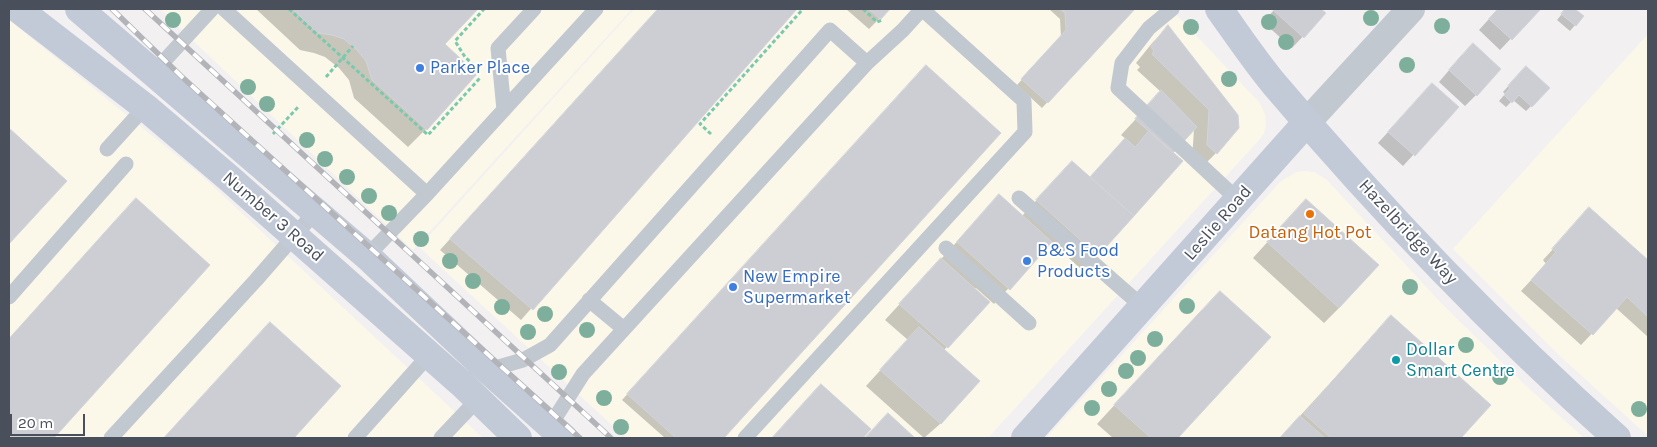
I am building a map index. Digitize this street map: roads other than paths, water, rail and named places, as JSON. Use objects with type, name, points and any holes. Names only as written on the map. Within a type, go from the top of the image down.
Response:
[{"type":"main road","name":"Number 3 Road","points":[[18,9],[145,107],[295,236],[478,399],[518,438]]},
{"type":"main road","name":"Hazelbridge Way","points":[[1219,9],[1275,84],[1416,243],[1570,397],[1616,438]]},
{"type":"main road","name":"Number 3 Road","points":[[89,12],[153,72],[367,256],[557,432]]},
{"type":"main road","name":"Leslie Road","points":[[1025,438],[1308,122]]},
{"type":"street","name":"Leslie Road","points":[[1308,122],[1412,9]]},
{"type":"lane","points":[[153,72],[212,9]]},
{"type":"lane","points":[[224,9],[427,194]]},
{"type":"lane","points":[[504,110],[498,48],[534,9]]},
{"type":"lane","points":[[367,256],[427,194],[596,9]]},
{"type":"lane","points":[[557,432],[583,374],[867,63],[922,9],[1024,101],[1025,132],[745,438]]},
{"type":"lane","points":[[1172,9],[1149,28],[1122,63],[1118,88],[1238,200]]},
{"type":"lane","points":[[488,370],[523,360],[550,345],[830,30],[867,63]]},
{"type":"lane","points":[[107,149],[145,107]]},
{"type":"lane","points":[[9,297],[126,164]]},
{"type":"lane","points":[[1020,198],[1143,308]]},
{"type":"lane","points":[[111,438],[256,280],[316,211]]},
{"type":"lane","points":[[946,248],[1029,322]]},
{"type":"lane","points":[[589,300],[624,329]]},
{"type":"lane","points":[[355,438],[429,355]]},
{"type":"lane","points":[[442,438],[478,399]]},
{"type":"railway","points":[[112,9],[181,76],[580,438]]},
{"type":"railway","points":[[145,9],[611,438]]},
{"type":"place","name":"Parker Place","points":[[420,68]]},
{"type":"place","name":"Datang Hot Pot","points":[[1310,214]]},
{"type":"place","name":"B&S Food Products","points":[[1027,261]]},
{"type":"place","name":"New Empire Supermarket","points":[[733,287]]},
{"type":"place","name":"Dollar Smart Centre","points":[[1396,360]]}]
